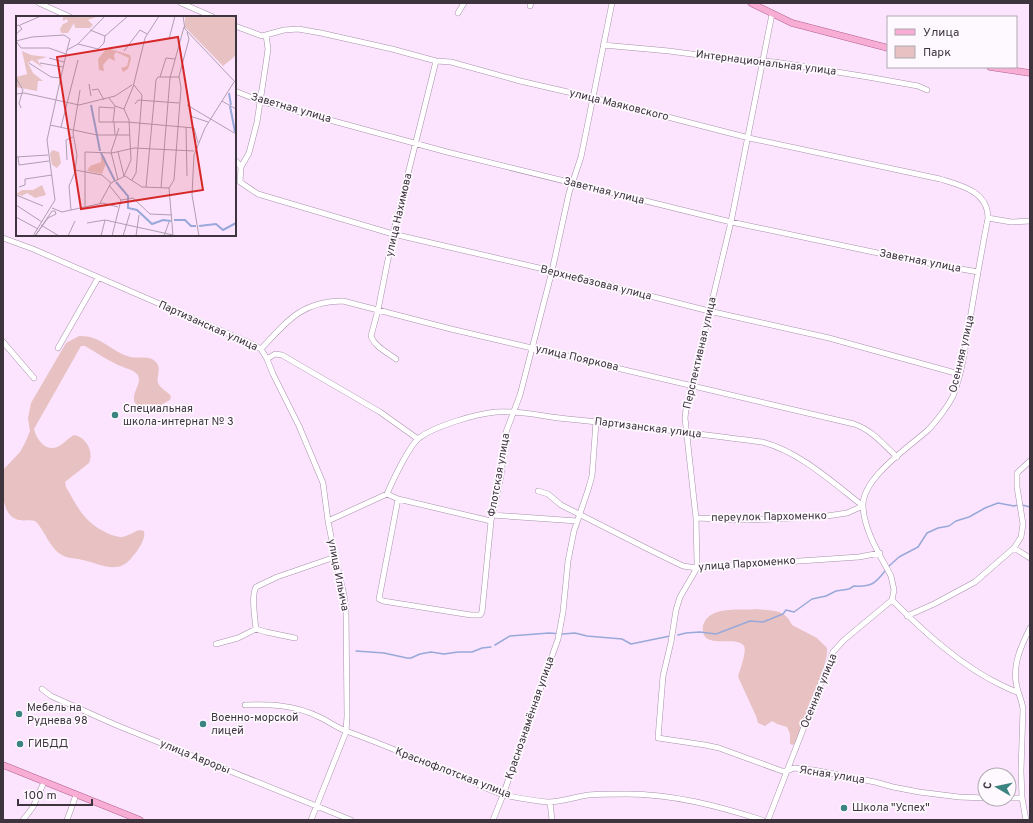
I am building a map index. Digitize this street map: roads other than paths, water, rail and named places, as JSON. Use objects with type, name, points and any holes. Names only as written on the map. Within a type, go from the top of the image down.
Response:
[{"type":"main road","points":[[751,3],[792,23],[887,48]]},
{"type":"main road","points":[[997,68],[1030,73]]},
{"type":"main road","points":[[3,765],[140,820]]},
{"type":"street","points":[[39,3],[68,16]]},
{"type":"street","points":[[181,3],[211,16]]},
{"type":"street","points":[[458,13],[464,3]]},
{"type":"street","name":"Флотская улица","points":[[398,499],[379,600],[471,615],[480,615],[482,612],[490,522],[501,476],[506,432],[520,395],[533,348],[569,193],[581,157],[612,3]]},
{"type":"street","name":"Перспективная улица","points":[[658,738],[664,676],[676,610],[680,597],[696,568],[698,558],[696,518],[685,418],[691,384],[731,222],[749,138],[762,61],[772,14]]},
{"type":"street","name":"улица Маяковского","points":[[236,26],[257,35],[266,35],[291,30],[321,33],[392,49],[436,61],[452,62],[520,81],[594,98],[749,138],[856,160],[954,184],[970,189],[980,195],[987,210],[988,218]]},
{"type":"street","points":[[236,161],[241,167],[246,159],[257,122],[268,49],[266,35]]},
{"type":"street","name":"Интернациональная улица","points":[[603,45],[762,61],[854,74],[918,86],[927,90]]},
{"type":"street","name":"улица Нахимова","points":[[396,359],[372,339],[371,336],[378,310],[393,234],[436,61]]},
{"type":"street","name":"Заветная улица","points":[[236,91],[260,101],[482,161],[731,222],[911,260],[978,272]]},
{"type":"street","name":"Верхнебазовая улица","points":[[241,167],[240,182],[262,195],[393,234],[552,271],[709,311],[829,338],[959,374]]},
{"type":"street","points":[[988,218],[1011,222],[1030,221]]},
{"type":"street","name":"Осенняя улица","points":[[863,506],[866,492],[881,470],[930,428],[949,404],[959,374],[988,218]]},
{"type":"street","name":"Партизанская улица","points":[[3,238],[222,330],[261,349],[267,359],[275,354],[282,355],[380,412],[418,439],[435,430],[466,418],[497,412],[596,422],[767,443],[813,467],[863,506]]},
{"type":"street","points":[[58,348],[98,278]]},
{"type":"street","name":"улица Пояркова","points":[[261,349],[290,319],[309,306],[326,302],[342,301],[854,424],[874,434],[897,457]]},
{"type":"street","points":[[3,342],[34,378]]},
{"type":"street","name":"улица Ильича","points":[[267,359],[273,374],[292,409],[323,483],[328,521],[346,611],[348,716],[346,732],[318,806],[311,820]]},
{"type":"street","points":[[492,515],[577,522],[592,476],[596,422]]},
{"type":"street","points":[[328,521],[387,494],[395,476],[418,439]]},
{"type":"street","points":[[907,616],[976,582],[1020,541],[1023,518],[1019,501],[1017,473],[1030,461]]},
{"type":"street","name":"улица Пархоменко","points":[[538,491],[548,494],[561,505],[580,515],[683,566],[696,568],[859,557],[880,553]]},
{"type":"street","points":[[387,494],[398,499],[490,522]]},
{"type":"street","points":[[863,506],[870,534],[891,576],[894,590],[892,600],[931,638],[964,663],[989,680],[1018,692]]},
{"type":"street","name":"переулок Пархоменко","points":[[696,518],[747,520],[809,518],[847,513],[863,506]]},
{"type":"street","name":"Краснознамённая улица","points":[[493,820],[558,639],[561,627],[568,561],[577,522]]},
{"type":"street","points":[[1014,548],[1030,558]]},
{"type":"street","points":[[256,629],[254,596],[254,590],[256,587],[277,576],[335,557]]},
{"type":"street","name":"Осенняя улица","points":[[768,820],[833,652],[844,640],[892,600]]},
{"type":"street","points":[[1026,820],[1022,798],[1021,771],[1024,709],[1015,678],[1017,661],[1030,628]]},
{"type":"street","points":[[216,644],[238,638],[256,629],[295,638]]},
{"type":"street","name":"улица Авроры","points":[[42,689],[51,696],[116,725],[351,820]]},
{"type":"street","name":"Краснофлотская улица","points":[[245,705],[280,706],[318,716],[346,732],[370,740],[503,795],[529,801],[550,802],[599,794],[660,796],[708,804],[762,820]]},
{"type":"street","name":"Ясная улица","points":[[658,738],[719,748],[787,771],[794,768],[813,770],[919,792],[977,798]]},
{"type":"street","points":[[23,820],[33,807],[44,782]]},
{"type":"street","points":[[67,820],[76,795]]},
{"type":"street","points":[[1017,798],[1022,798]]},
{"type":"street","points":[[550,802],[552,820]]},
{"type":"waterway","points":[[889,566],[899,557],[918,547],[927,533],[938,528],[949,526],[956,521],[969,517],[998,503],[1014,506],[1018,505]]},
{"type":"waterway","points":[[1022,505],[1030,507]]},
{"type":"waterway","points":[[678,635],[700,632],[716,634],[750,621],[763,622],[783,614],[786,610],[794,612],[812,599],[826,596],[836,591],[849,589],[854,586],[865,586],[872,584],[885,571]]},
{"type":"waterway","points":[[495,645],[510,636],[549,633],[575,633],[587,636],[622,639],[631,644],[670,636]]},
{"type":"waterway","points":[[356,651],[384,653],[411,658],[420,654],[431,652],[444,654],[472,652],[482,648],[491,647]]},
{"type":"place","name":"Специальная школа-интернат № 3","points":[[115,415]]},
{"type":"place","name":"Мебель на Руднева 98","points":[[19,714]]},
{"type":"place","name":"Военно-морской лицей","points":[[203,724]]},
{"type":"place","name":"ГИБДД","points":[[20,744]]},
{"type":"place","name":"Школа \"Успех\"","points":[[844,808]]}]
